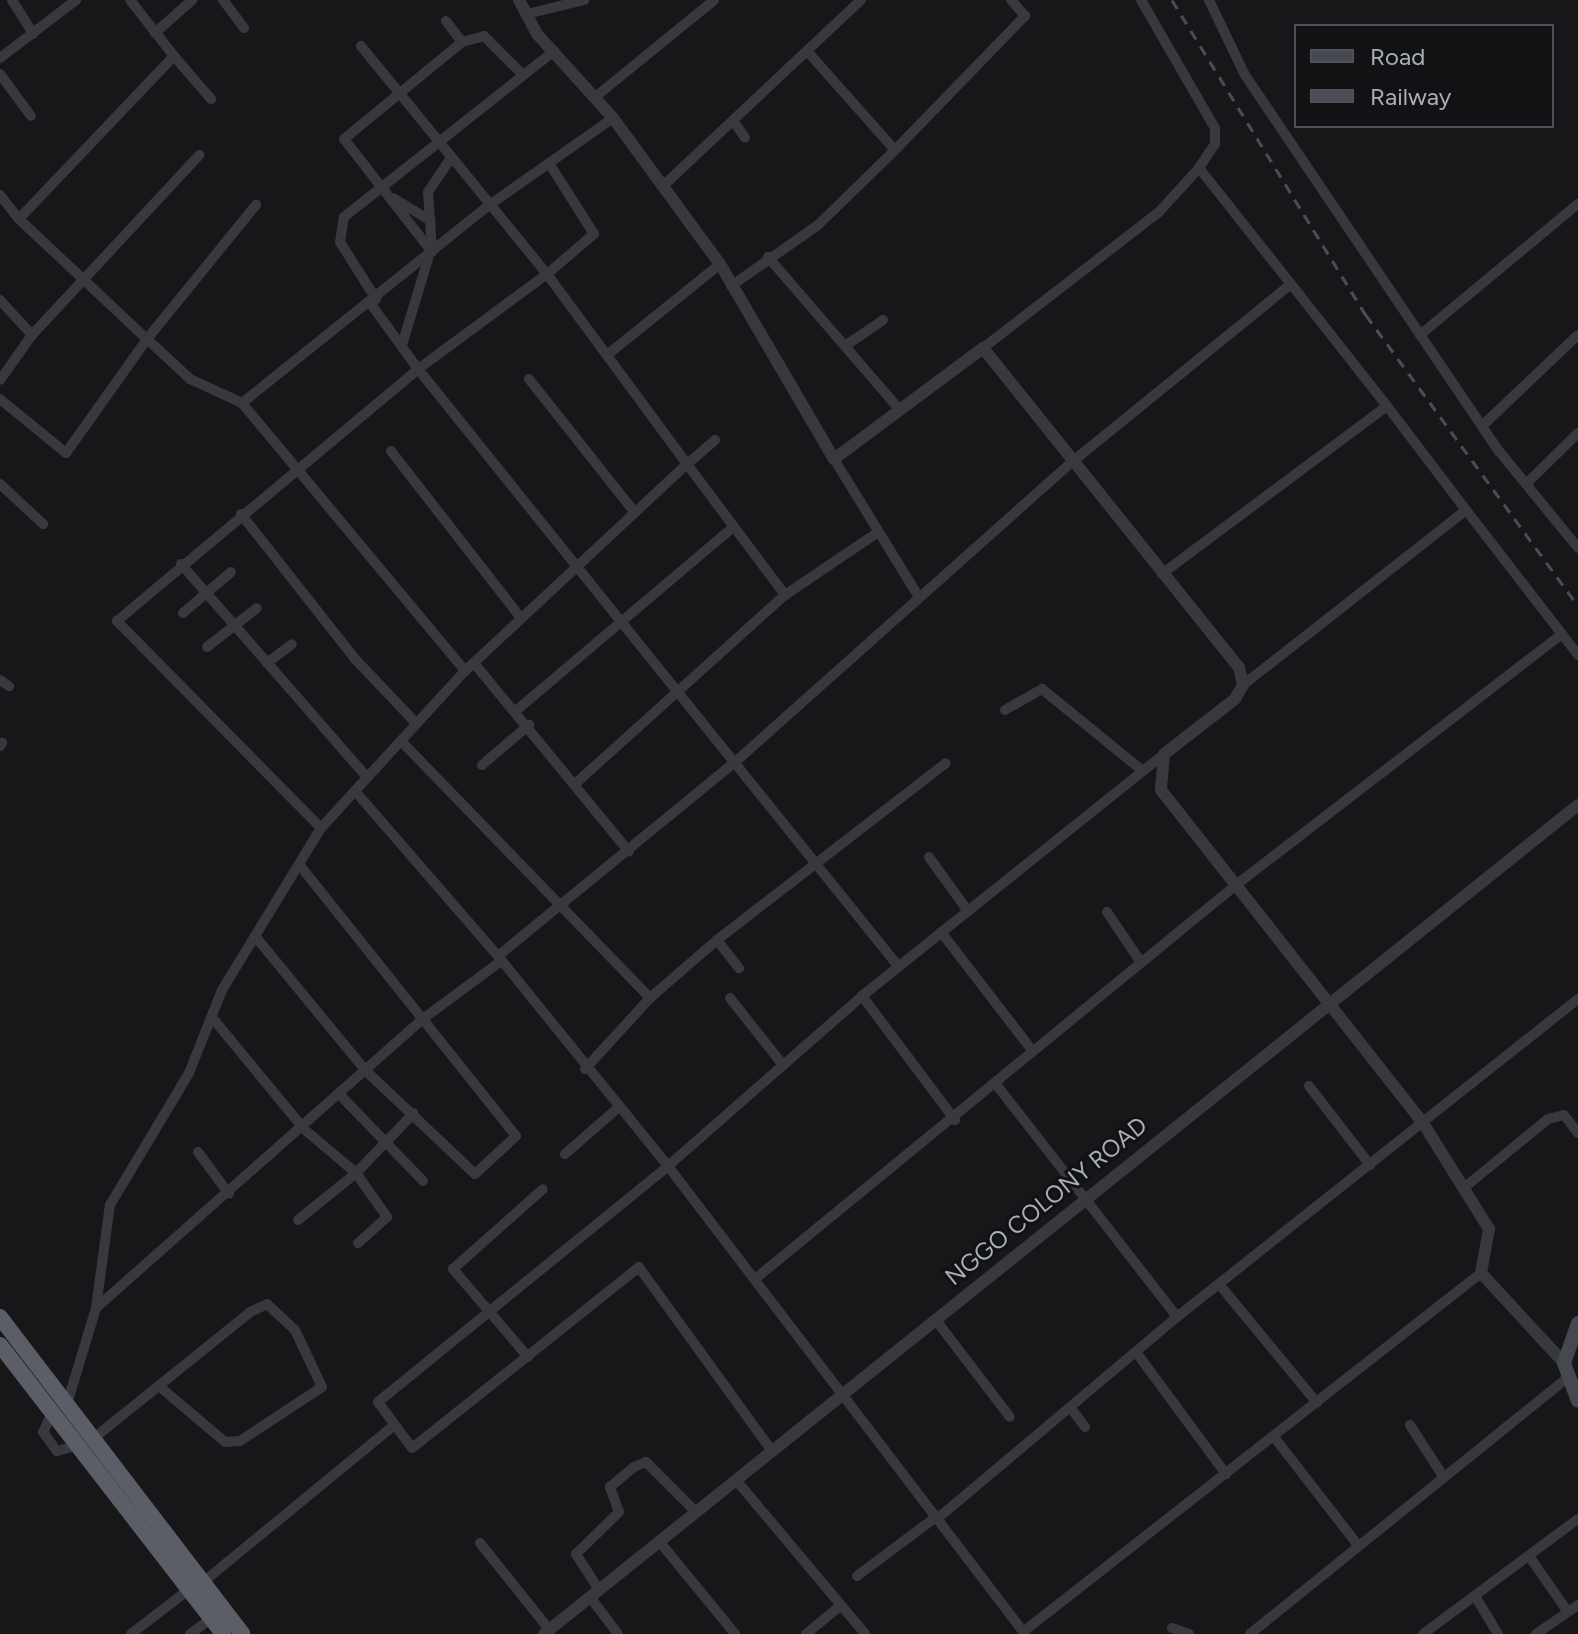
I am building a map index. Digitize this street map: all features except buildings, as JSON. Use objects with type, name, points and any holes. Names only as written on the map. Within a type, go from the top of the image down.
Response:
[{"type":"highway","points":[[0,1317],[5,1342],[242,1634]]},
{"type":"highway","points":[[87,1442],[187,1591],[223,1634]]},
{"type":"main road","points":[[1578,1323],[1566,1371],[1578,1401]]},
{"type":"street","points":[[12,0],[33,34]]},
{"type":"street","points":[[0,58],[76,0]]},
{"type":"street","points":[[130,0],[211,99]]},
{"type":"street","points":[[155,33],[192,0]]},
{"type":"street","points":[[223,0],[244,28]]},
{"type":"street","points":[[519,0],[554,51],[613,118],[720,264],[877,533],[917,594]]},
{"type":"street","points":[[527,14],[584,0]]},
{"type":"street","points":[[594,98],[714,0]]},
{"type":"street","points":[[664,185],[861,0]]},
{"type":"street","points":[[731,286],[768,257],[818,225],[895,150],[1025,16],[1011,0]]},
{"type":"street","points":[[834,459],[1159,212],[1199,168],[1215,144],[1215,128],[1141,0]]},
{"type":"street","points":[[1210,0],[1245,75],[1482,426],[1578,548]]},
{"type":"street","points":[[446,21],[462,42]]},
{"type":"street","points":[[430,256],[381,185],[344,139],[395,91],[462,42],[484,36],[523,75]]},
{"type":"street","points":[[361,46],[488,206],[547,274],[785,595]]},
{"type":"street","points":[[554,51],[344,217],[340,242],[373,301],[418,369],[898,966]]},
{"type":"street","points":[[807,51],[895,150]]},
{"type":"street","points":[[19,219],[174,56]]},
{"type":"street","points":[[0,74],[31,116]]},
{"type":"street","points":[[242,403],[430,256],[488,206],[613,118]]},
{"type":"street","points":[[734,122],[745,138]]},
{"type":"street","points":[[0,380],[32,335],[199,155]]},
{"type":"street","points":[[402,345],[430,256],[428,192],[450,159]]},
{"type":"street","points":[[321,828],[117,621],[181,564],[418,369],[547,274],[594,234],[549,163]]},
{"type":"street","points":[[1199,168],[1578,655]]},
{"type":"street","points":[[0,195],[19,219],[190,379],[242,403],[470,667],[518,709],[629,852]]},
{"type":"street","points":[[388,195],[431,221]]},
{"type":"street","points":[[1420,335],[1578,204]]},
{"type":"street","points":[[0,399],[66,453],[147,339],[256,205]]},
{"type":"street","points":[[0,216],[10,208]]},
{"type":"street","points":[[768,257],[901,411]]},
{"type":"street","points":[[607,355],[720,264]]},
{"type":"street","points":[[96,1308],[305,1130],[365,1070],[424,1018],[565,906],[734,763],[917,594],[1072,462],[1291,284]]},
{"type":"street","points":[[0,300],[32,335]]},
{"type":"street","points":[[845,346],[883,320]]},
{"type":"street","points":[[1482,426],[1578,335]]},
{"type":"street","points":[[983,348],[1239,667],[1243,685]]},
{"type":"street","points":[[529,379],[633,510]]},
{"type":"street","points":[[1162,574],[1387,406]]},
{"type":"street","points":[[1526,484],[1578,433]]},
{"type":"street","points":[[159,1386],[225,1442],[240,1441],[322,1387],[306,1346],[267,1304],[159,1386],[87,1442],[57,1451],[43,1432],[60,1407],[96,1308],[110,1205],[215,1021],[222,990],[321,828],[470,667],[578,567],[633,510],[715,440]]},
{"type":"street","points":[[391,451],[521,618]]},
{"type":"street","points":[[0,484],[43,524]]},
{"type":"street","points":[[772,1451],[639,1267],[412,1448],[392,1427],[378,1402],[490,1314],[668,1166],[898,966],[1235,699],[1243,685],[1466,510]]},
{"type":"street","points":[[241,514],[356,660],[417,724]]},
{"type":"street","points":[[518,709],[733,527]]},
{"type":"street","points":[[576,783],[785,595],[877,533]]},
{"type":"street","points":[[181,564],[367,777]]},
{"type":"street","points":[[183,613],[231,572]]},
{"type":"street","points":[[207,647],[257,608]]},
{"type":"street","points":[[755,1279],[955,1120],[1031,1049],[1140,961],[1561,635]]},
{"type":"street","points":[[267,663],[292,644]]},
{"type":"street","points":[[1005,710],[1042,689],[1143,771]]},
{"type":"street","points":[[482,765],[529,725]]},
{"type":"street","points":[[401,741],[565,906],[650,998]]},
{"type":"street","points":[[355,791],[500,958],[585,1069],[668,1166],[845,1391],[1024,1633],[1481,1273],[1489,1229],[1423,1123],[1161,790],[1164,754]]},
{"type":"street","points":[[585,1069],[650,998],[717,940],[946,763]]},
{"type":"street","name":"NGGO COLONY ROAD","points":[[546,1632],[1578,805]]},
{"type":"street","points":[[929,857],[968,911]]},
{"type":"street","points":[[255,936],[365,1070],[414,1113],[475,1174],[516,1136],[299,864]]},
{"type":"street","points":[[1107,912],[1140,961]]},
{"type":"street","points":[[941,932],[1031,1049]]},
{"type":"street","points":[[717,940],[739,968]]},
{"type":"street","points":[[862,996],[955,1120]]},
{"type":"street","points":[[730,998],[783,1065]]},
{"type":"street","points":[[857,1576],[936,1518],[1177,1317],[1578,999]]},
{"type":"street","points":[[215,1021],[305,1130],[356,1173],[387,1217],[358,1243]]},
{"type":"street","points":[[995,1083],[1177,1317]]},
{"type":"street","points":[[1309,1086],[1370,1165]]},
{"type":"street","points":[[341,1096],[423,1181]]},
{"type":"street","points":[[565,1154],[618,1108]]},
{"type":"street","points":[[298,1220],[356,1173],[414,1113]]},
{"type":"street","points":[[1465,1187],[1548,1119],[1564,1115],[1578,1133]]},
{"type":"street","points":[[198,1152],[229,1194]]},
{"type":"street","points":[[528,1357],[453,1269],[543,1189]]},
{"type":"street","points":[[1250,1634],[1566,1371],[1481,1273]]},
{"type":"street","points":[[1219,1284],[1317,1403]]},
{"type":"street","points":[[935,1319],[1010,1417]]},
{"type":"street","points":[[1136,1352],[1226,1474]]},
{"type":"street","points":[[1070,1407],[1085,1427]]},
{"type":"street","points":[[1410,1425],[1443,1476]]},
{"type":"street","points":[[202,1583],[392,1427]]},
{"type":"street","points":[[1274,1437],[1357,1544]]},
{"type":"street","points":[[618,1634],[576,1554],[619,1512],[610,1487],[634,1467],[646,1462],[696,1512]]},
{"type":"street","points":[[736,1480],[865,1634]]},
{"type":"street","points":[[1423,1634],[1578,1519]]},
{"type":"street","points":[[659,1541],[735,1634]]},
{"type":"street","points":[[480,1543],[546,1632]]},
{"type":"street","points":[[1529,1556],[1573,1608],[1536,1634]]},
{"type":"street","points":[[131,1634],[187,1591]]},
{"type":"street","points":[[1475,1596],[1498,1634]]},
{"type":"street","points":[[806,1634],[841,1605]]},
{"type":"street","points":[[190,1634],[211,1619]]},
{"type":"street","points":[[1172,1628],[1189,1634]]},
{"type":"railway","points":[[1172,0],[1366,315],[1578,606]]}]
